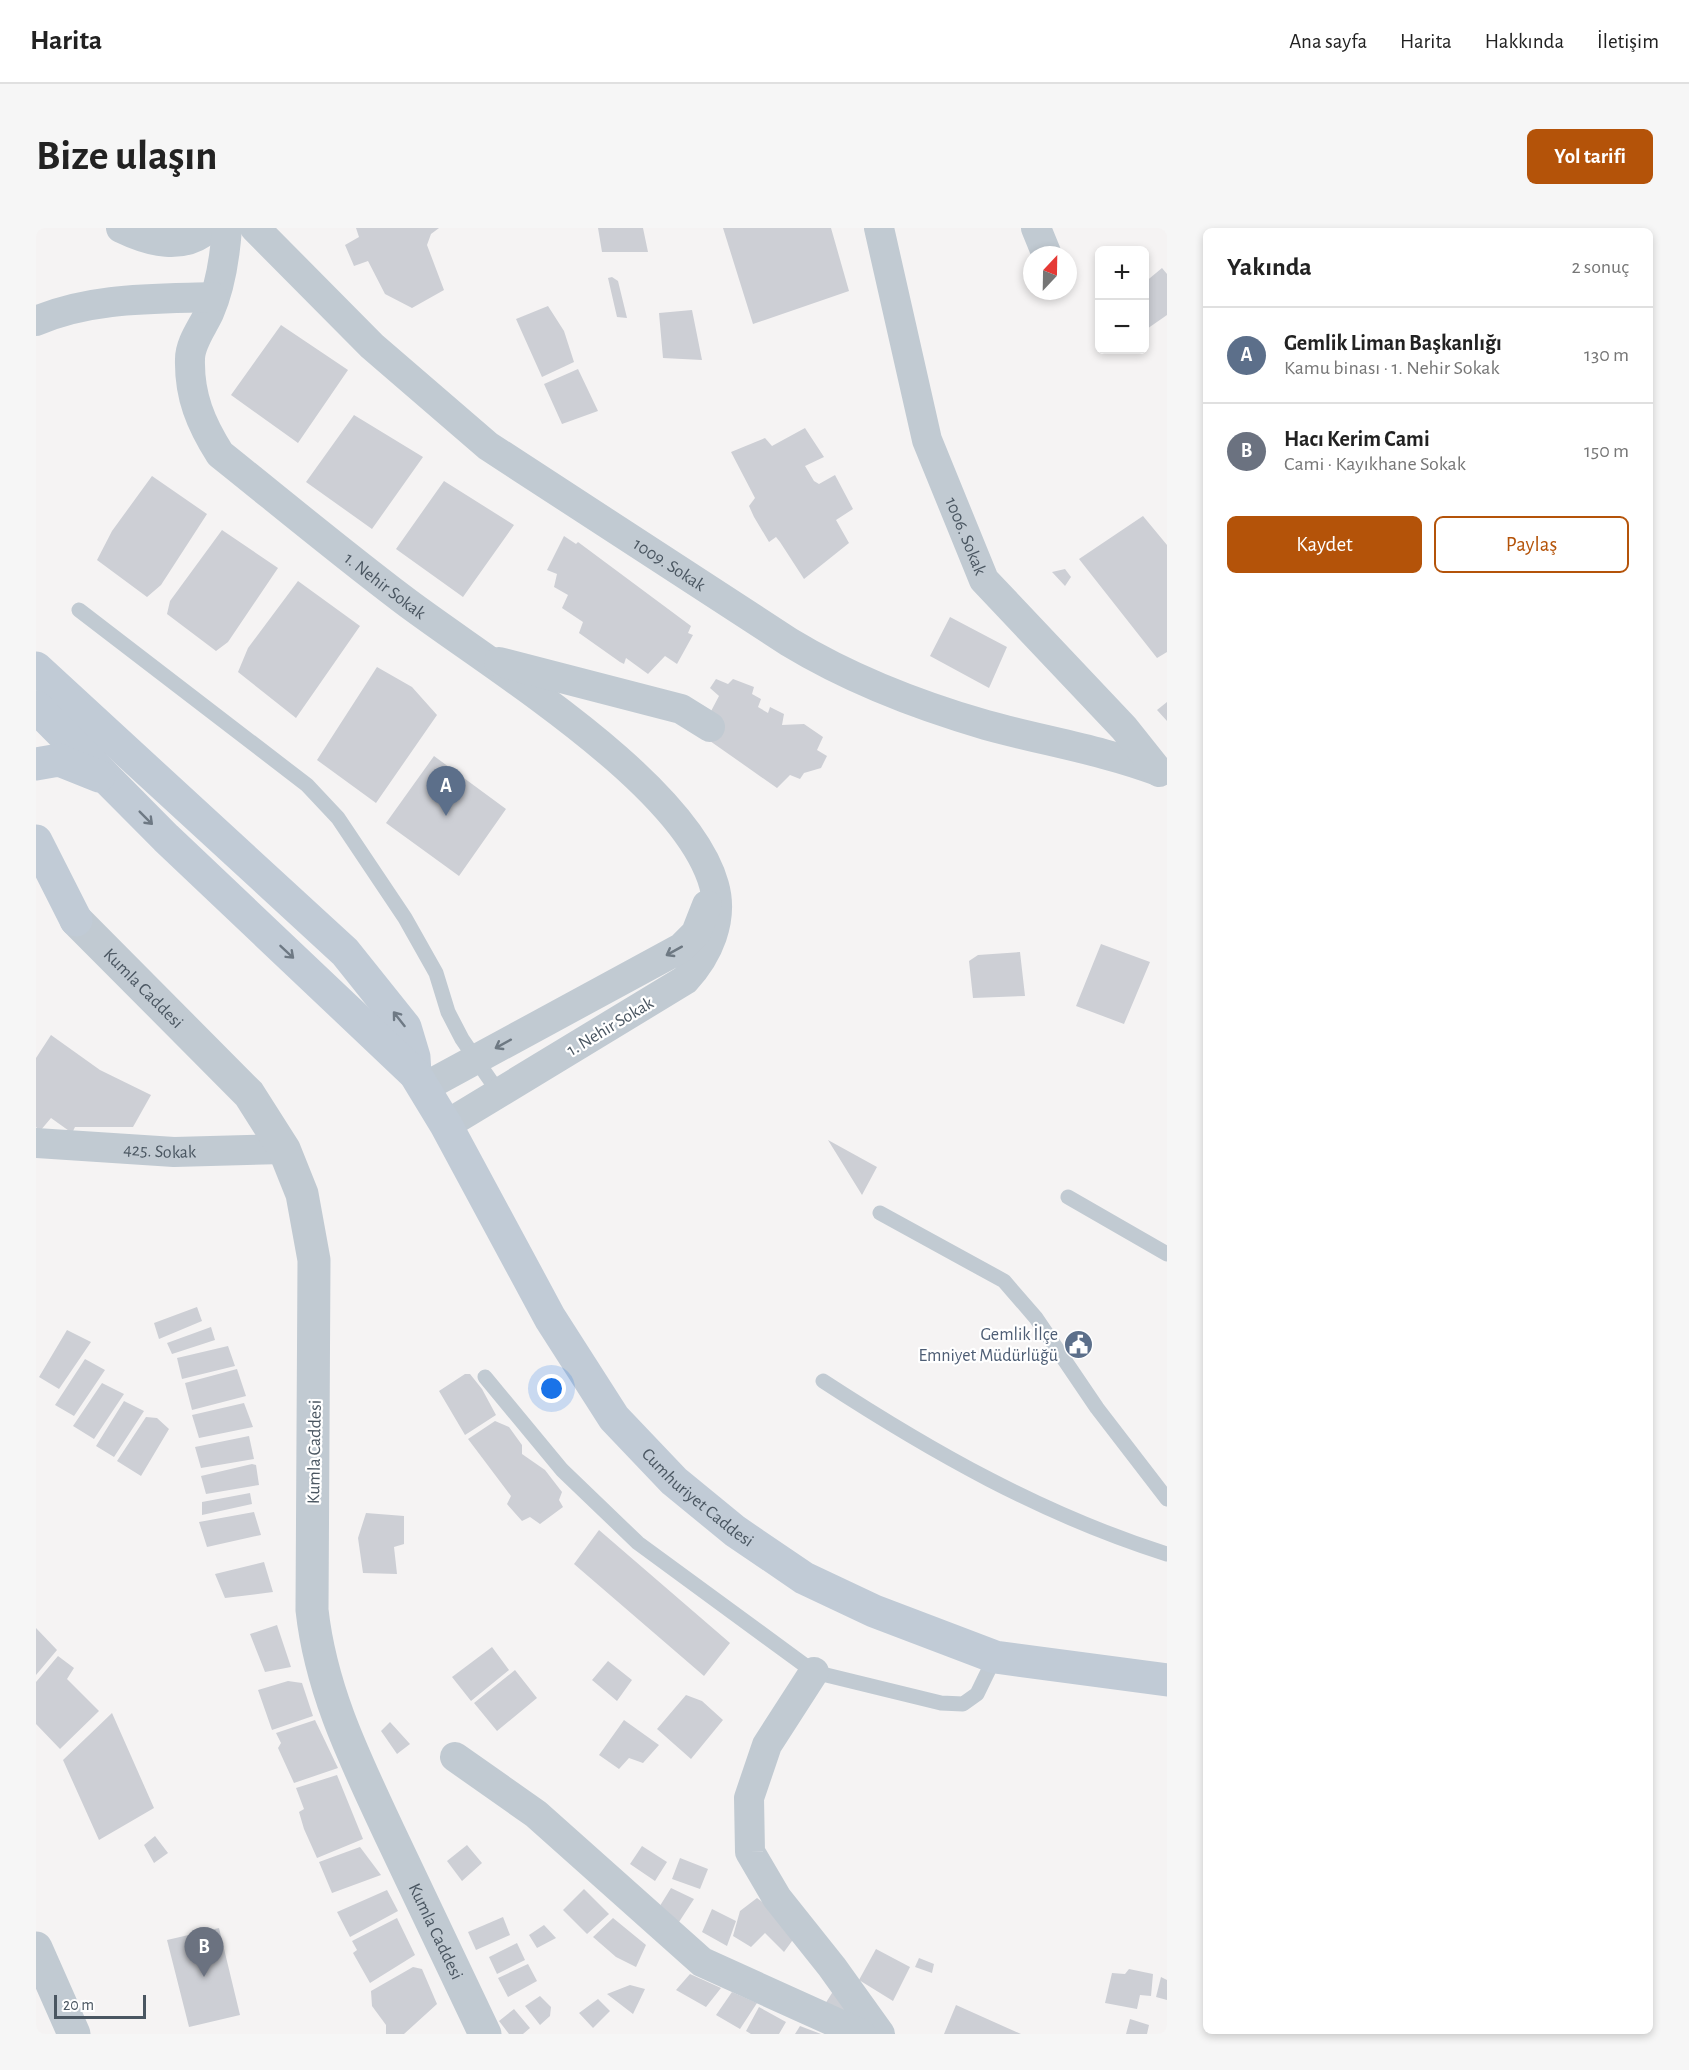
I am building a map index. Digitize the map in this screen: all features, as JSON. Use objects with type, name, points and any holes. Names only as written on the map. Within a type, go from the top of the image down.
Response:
[{"type":"main road","points":[[36,754],[44,739],[40,690]]},
{"type":"main road","points":[[40,690],[110,782],[419,1081]]},
{"type":"main road","points":[[40,690],[294,905],[345,952],[405,1027],[419,1081]]},
{"type":"main road","points":[[36,764],[59,760],[110,782]]},
{"type":"main road","points":[[36,841],[76,920]]},
{"type":"main road","points":[[36,885],[76,920]]},
{"type":"main road","name":"Cumhuriyet Caddesi","points":[[419,1081],[446,1125],[550,1318],[614,1418],[674,1481],[735,1531],[804,1578],[874,1611],[995,1657],[1167,1680]]},
{"type":"street","points":[[121,228],[168,243],[194,240],[209,228]]},
{"type":"street","name":"1. Nehir Sokak","points":[[226,228],[225,253],[213,297],[190,358],[193,392],[201,424],[220,454],[400,598],[576,726],[636,777],[679,821],[700,855],[714,885],[717,914],[709,946],[699,964],[684,980],[446,1125]]},
{"type":"street","name":"1009. Sokak","points":[[255,228],[372,346],[488,446],[835,670],[902,697],[986,724],[1113,755],[1163,776]]},
{"type":"street","name":"1006. Sokak","points":[[879,228],[927,440],[984,580],[1124,728],[1163,776]]},
{"type":"street","points":[[1036,228],[1043,246]]},
{"type":"street","points":[[36,321],[57,312],[107,302],[213,297]]},
{"type":"street","points":[[482,657],[681,709],[710,727]]},
{"type":"street","name":"1. Nehir Sokak","points":[[419,1081],[476,1059],[681,948],[696,933],[714,885]]},
{"type":"street","name":"Kumla Caddesi","points":[[76,920],[249,1094],[284,1149],[302,1194],[314,1260],[312,1610],[322,1671],[346,1740],[485,2034]]},
{"type":"street","name":"425. Sokak","points":[[36,1143],[174,1152],[284,1149]]},
{"type":"street","points":[[814,1672],[767,1745],[748,1798],[750,1852],[777,1898],[880,2034]]},
{"type":"street","points":[[455,1757],[536,1814],[702,1962],[861,2034]]},
{"type":"street","points":[[36,1948],[74,2034]]},
{"type":"lane","points":[[79,610],[307,786],[338,818],[405,918],[436,973],[448,1012],[499,1093]]},
{"type":"lane","points":[[1068,1197],[1167,1254]]},
{"type":"lane","points":[[880,1213],[1004,1281],[1036,1318],[1097,1408],[1167,1499]]},
{"type":"lane","points":[[485,1377],[562,1470],[638,1543],[814,1672],[941,1703],[963,1704],[977,1694],[995,1657]]},
{"type":"lane","points":[[823,1381],[913,1439],[988,1480],[1065,1516],[1167,1554]]},
{"type":"building","points":[[356,228],[439,228],[431,234],[427,245],[444,290],[412,308],[385,294],[368,261],[354,266],[345,245],[359,237]]},
{"type":"building","points":[[598,228],[643,228],[648,252],[602,252]]},
{"type":"building","points":[[723,228],[831,228],[849,291],[753,324]]},
{"type":"building","points":[[1162,268],[1167,274],[1167,315],[1149,328],[1149,300],[1149,279]]},
{"type":"building","points":[[612,277],[618,281],[627,318],[617,317],[608,278]]},
{"type":"building","points":[[548,306],[564,331],[574,362],[542,377],[516,319]]},
{"type":"building","points":[[692,310],[702,360],[663,358],[659,313]]},
{"type":"building","points":[[281,325],[348,370],[298,443],[231,395]]},
{"type":"building","points":[[578,369],[598,411],[562,424],[544,384]]},
{"type":"building","points":[[354,415],[423,457],[372,529],[306,482]]},
{"type":"building","points":[[805,428],[824,457],[805,466],[814,481],[819,484],[835,475],[853,509],[836,520],[849,543],[804,579],[776,537],[769,542],[754,517],[749,506],[755,498],[731,452],[765,438],[772,446]]},
{"type":"building","points":[[152,476],[207,514],[161,585],[147,597],[97,560],[112,531]]},
{"type":"building","points":[[444,481],[514,525],[463,597],[396,549]]},
{"type":"building","points":[[1143,516],[1167,545],[1167,652],[1157,658],[1079,559]]},
{"type":"building","points":[[222,530],[278,568],[228,642],[216,651],[167,614],[170,601]]},
{"type":"building","points":[[564,536],[576,544],[578,542],[691,626],[688,633],[693,635],[677,664],[665,656],[648,674],[626,658],[624,664],[620,662],[579,633],[583,622],[562,608],[568,595],[554,587],[557,574],[547,570]]},
{"type":"building","points":[[1065,569],[1071,577],[1065,586],[1052,572]]},
{"type":"building","points":[[298,581],[360,626],[296,718],[238,672],[248,648]]},
{"type":"building","points":[[950,617],[1007,647],[989,688],[930,656]]},
{"type":"building","points":[[377,667],[412,687],[437,715],[376,803],[317,760]]},
{"type":"building","points":[[716,679],[728,684],[733,679],[754,687],[752,694],[761,699],[758,707],[768,713],[770,707],[784,714],[782,725],[804,724],[823,737],[817,750],[827,756],[821,768],[804,773],[800,779],[790,775],[777,788],[710,741],[709,715],[719,696],[710,688]]},
{"type":"building","points":[[1167,702],[1167,721],[1157,710]]},
{"type":"building","points":[[434,756],[506,809],[459,876],[386,823]]},
{"type":"building","points":[[1101,944],[1150,962],[1124,1024],[1076,1006]]},
{"type":"building","points":[[1020,952],[1025,996],[973,998],[969,961],[978,955]]},
{"type":"building","points":[[51,1035],[100,1070],[151,1095],[133,1127],[75,1127],[72,1133],[51,1118],[40,1131],[36,1127],[36,1058]]},
{"type":"building","points":[[828,1140],[877,1167],[862,1195]]},
{"type":"building","points":[[197,1307],[202,1321],[159,1339],[154,1323]]},
{"type":"building","points":[[211,1327],[215,1340],[172,1354],[167,1343]]},
{"type":"building","points":[[67,1330],[91,1342],[59,1389],[39,1377]]},
{"type":"building","points":[[228,1346],[235,1366],[182,1379],[177,1358]]},
{"type":"building","points":[[85,1359],[105,1370],[74,1416],[55,1405]]},
{"type":"building","points":[[237,1369],[246,1396],[192,1410],[185,1383]]},
{"type":"building","points":[[465,1374],[470,1374],[482,1389],[496,1415],[465,1435],[439,1391]]},
{"type":"building","points":[[102,1383],[124,1394],[94,1439],[73,1426]]},
{"type":"building","points":[[124,1401],[144,1411],[114,1457],[96,1446]]},
{"type":"building","points":[[244,1403],[253,1427],[199,1438],[192,1415]]},
{"type":"building","points":[[146,1417],[157,1418],[169,1429],[141,1476],[117,1461]]},
{"type":"building","points":[[495,1421],[509,1427],[522,1445],[522,1454],[545,1470],[562,1492],[559,1500],[563,1507],[540,1524],[530,1517],[522,1521],[507,1504],[511,1496],[468,1439]]},
{"type":"building","points":[[249,1436],[254,1459],[201,1468],[195,1447]]},
{"type":"building","points":[[256,1465],[259,1485],[206,1494],[201,1476]]},
{"type":"building","points":[[250,1493],[252,1504],[202,1515],[202,1502]]},
{"type":"building","points":[[254,1512],[261,1535],[207,1547],[199,1522]]},
{"type":"building","points":[[366,1513],[404,1516],[404,1544],[394,1547],[397,1574],[363,1573],[358,1538]]},
{"type":"building","points":[[599,1530],[730,1643],[704,1676],[574,1564]]},
{"type":"building","points":[[264,1562],[273,1592],[225,1598],[215,1574]]},
{"type":"building","points":[[277,1625],[291,1667],[265,1672],[250,1634]]},
{"type":"building","points":[[36,1628],[57,1650],[36,1675]]},
{"type":"building","points":[[492,1647],[509,1670],[471,1701],[452,1677]]},
{"type":"building","points":[[58,1656],[74,1668],[67,1679],[99,1711],[60,1749],[36,1724],[36,1682]]},
{"type":"building","points":[[608,1661],[632,1680],[617,1701],[592,1680]]},
{"type":"building","points":[[515,1670],[537,1698],[497,1731],[474,1703]]},
{"type":"building","points":[[288,1681],[302,1683],[313,1716],[272,1730],[258,1690]]},
{"type":"building","points":[[686,1695],[702,1701],[723,1720],[691,1759],[657,1729]]},
{"type":"building","points":[[112,1713],[154,1808],[99,1840],[63,1760]]},
{"type":"building","points":[[315,1720],[338,1768],[294,1783],[278,1748],[281,1743],[276,1733]]},
{"type":"building","points":[[624,1720],[659,1745],[643,1763],[629,1758],[619,1769],[599,1755]]},
{"type":"building","points":[[390,1722],[410,1744],[397,1754],[381,1731]]},
{"type":"building","points":[[337,1775],[363,1839],[317,1858],[304,1829],[299,1812],[304,1809],[296,1788]]},
{"type":"building","points":[[155,1836],[168,1853],[154,1863],[144,1845]]},
{"type":"building","points":[[467,1845],[482,1863],[462,1881],[447,1861]]},
{"type":"building","points":[[642,1846],[667,1862],[655,1881],[630,1864]]},
{"type":"building","points":[[360,1847],[381,1875],[332,1893],[319,1862]]},
{"type":"building","points":[[680,1858],[708,1869],[700,1889],[672,1879]]},
{"type":"building","points":[[671,1888],[694,1899],[679,1922],[658,1909]]},
{"type":"building","points":[[584,1889],[609,1914],[587,1934],[563,1910]]},
{"type":"building","points":[[387,1890],[398,1911],[350,1937],[337,1912]]},
{"type":"building","points":[[757,1898],[800,1930],[784,1952],[765,1933],[751,1947],[733,1936],[740,1911]]},
{"type":"building","points":[[712,1909],[736,1921],[727,1946],[702,1932]]},
{"type":"building","points":[[503,1917],[510,1935],[476,1950],[468,1932]]},
{"type":"building","points":[[397,1918],[415,1955],[370,1983],[353,1953],[357,1950],[352,1941]]},
{"type":"building","points":[[613,1918],[646,1945],[636,1967],[616,1957],[593,1937]]},
{"type":"building","points":[[544,1925],[556,1938],[537,1948],[529,1935]]},
{"type":"building","points":[[219,1928],[240,2015],[189,2027],[167,1940]]},
{"type":"building","points":[[517,1943],[525,1960],[497,1974],[489,1957]]},
{"type":"building","points":[[876,1949],[910,1967],[893,2001],[859,1980]]},
{"type":"building","points":[[919,1958],[934,1964],[932,1973],[915,1967]]},
{"type":"building","points":[[528,1964],[537,1981],[508,1997],[498,1978]]},
{"type":"building","points":[[413,1967],[422,1969],[437,2004],[404,2034],[386,2034],[386,2025],[372,2006],[371,1991]]},
{"type":"building","points":[[1129,1969],[1153,1974],[1151,1996],[1140,1995],[1137,2009],[1105,2003],[1112,1973],[1125,1974]]},
{"type":"building","points":[[690,1974],[721,1988],[706,2007],[676,1990]]},
{"type":"building","points":[[1161,1977],[1167,1980],[1167,2000],[1156,1997]]},
{"type":"building","points":[[839,1982],[849,2017],[825,2004]]},
{"type":"building","points":[[630,1985],[645,1989],[633,2014],[607,1994]]},
{"type":"building","points":[[732,1992],[757,2003],[740,2029],[716,2015]]},
{"type":"building","points":[[540,1996],[551,2007],[550,2016],[540,2025],[525,2006]]},
{"type":"building","points":[[598,1999],[610,2011],[593,2028],[579,2013]]},
{"type":"building","points":[[956,2005],[1021,2034],[944,2034]]},
{"type":"building","points":[[759,2007],[786,2022],[779,2034],[751,2034],[746,2031]]},
{"type":"building","points":[[514,2009],[530,2028],[523,2034],[509,2034],[499,2021]]},
{"type":"building","points":[[1130,2019],[1149,2025],[1147,2034],[1126,2034]]},
{"type":"building","points":[[800,2026],[821,2034],[795,2034]]},
{"type":"place","name":"Gemlik Liman Başkanlığı","points":[[446,816]]},
{"type":"place","name":"Gemlik İlçe Emniyet Müdürlüğü","points":[[1079,1344]]},
{"type":"place","name":"Hacı Kerim Cami","points":[[204,1977]]}]
